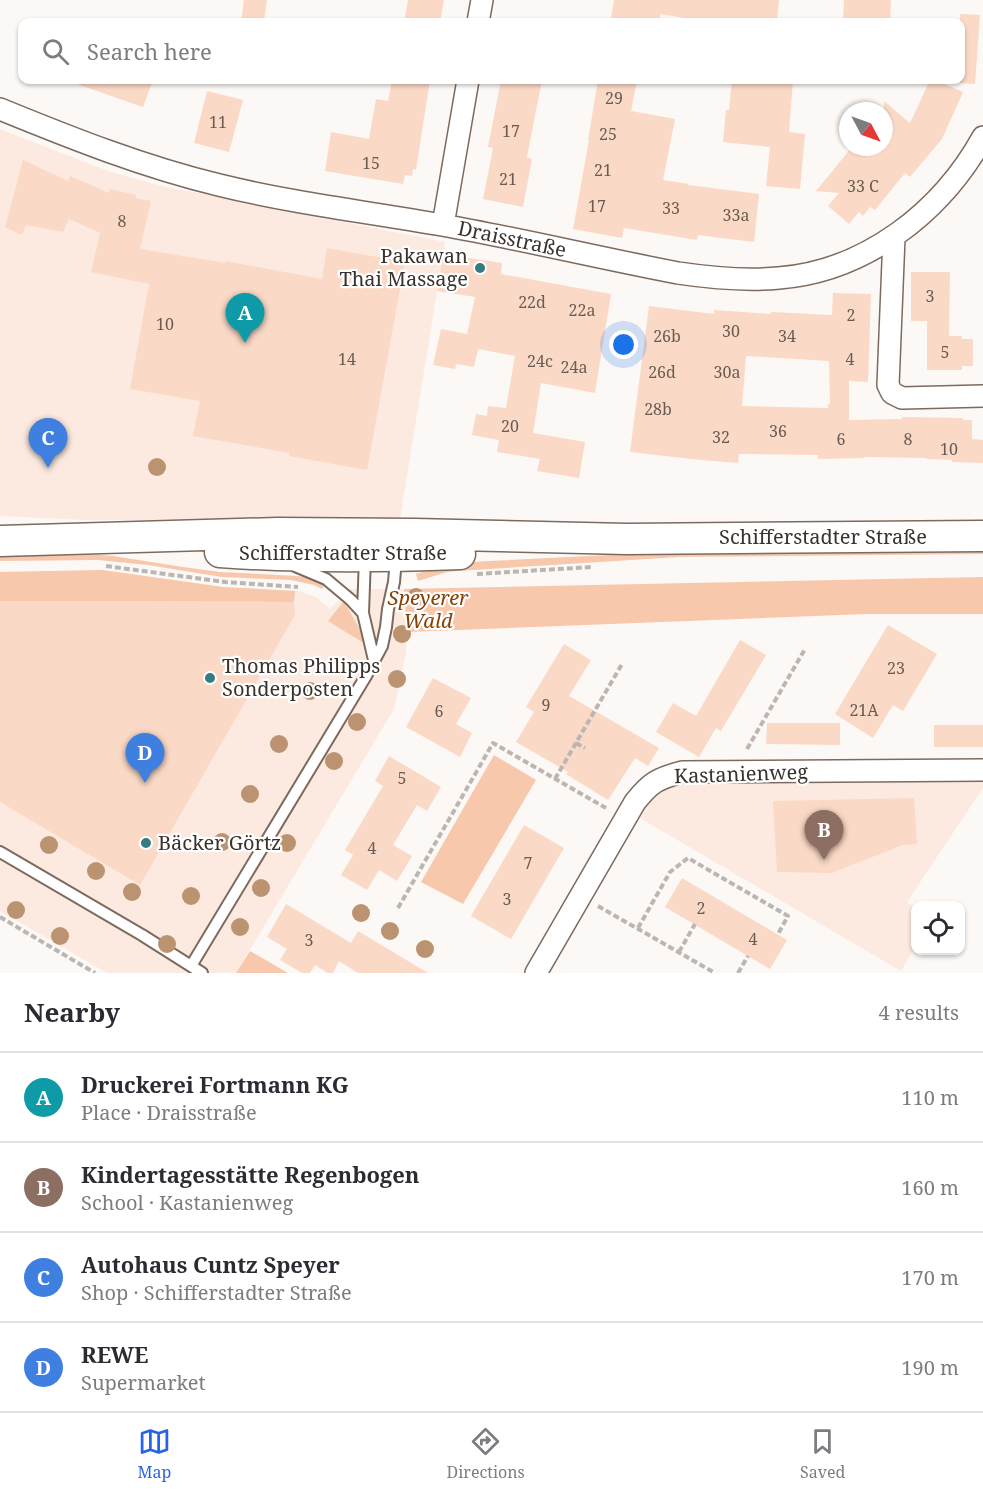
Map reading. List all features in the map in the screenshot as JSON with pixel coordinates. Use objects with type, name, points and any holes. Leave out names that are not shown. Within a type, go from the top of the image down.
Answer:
[{"type":"main road","name":"Schifferstadter Straße","points":[[0,541],[277,533],[365,545]]},
{"type":"main road","name":"Schifferstadter Straße","points":[[58,540],[258,555],[365,545],[627,539],[983,536]]},
{"type":"street","points":[[479,18],[482,0]]},
{"type":"street","points":[[443,225],[467,84]]},
{"type":"street","name":"Draisstraße","points":[[0,109],[68,137],[217,185],[298,202],[443,225],[678,273],[755,279],[782,278],[837,265],[864,254],[894,237],[947,188],[966,165],[983,136]]},
{"type":"street","points":[[894,237],[888,385],[892,393],[902,398],[983,396]]},
{"type":"street","name":"Kastanienweg","points":[[536,973],[635,802],[648,786],[664,777],[682,772],[983,770]]},
{"type":"lane","points":[[365,545],[363,613],[374,660]]},
{"type":"lane","points":[[191,966],[382,646],[394,582],[397,545]]},
{"type":"lane","points":[[258,555],[326,579],[340,589],[363,613]]},
{"type":"lane","points":[[0,852],[202,973]]},
{"type":"path","points":[[98,565],[225,582],[300,587]]},
{"type":"path","points":[[475,574],[593,567]]},
{"type":"path","points":[[734,772],[805,649]]},
{"type":"path","points":[[555,779],[622,664]]},
{"type":"path","points":[[576,742],[585,748]]},
{"type":"path","points":[[398,908],[493,743],[625,819]]},
{"type":"path","points":[[638,928],[670,872],[688,858],[788,916],[778,934]]},
{"type":"path","points":[[581,896],[714,973]]},
{"type":"path","points":[[0,917],[95,973]]},
{"type":"path","points":[[679,952],[695,924]]},
{"type":"path","points":[[738,973],[748,956]]},
{"type":"shaded area","points":[[0,129],[108,171],[157,185],[445,242],[400,519],[86,520],[0,516]]},
{"type":"shaded area","points":[[102,570],[223,587],[299,591],[316,597],[330,609],[350,589],[404,589],[406,652],[394,709],[236,973],[107,973],[0,911],[0,572]]},
{"type":"shaded area","points":[[983,779],[983,788],[907,902],[911,905],[911,954],[901,971],[640,818],[649,803],[663,791],[681,784]]},
{"type":"green space","points":[[983,546],[983,554],[679,557],[457,571],[418,581],[416,574],[449,563],[710,550]]},
{"type":"green space","points":[[0,554],[113,556],[220,572],[298,576],[310,578],[324,586],[322,589],[291,580],[222,577],[148,565],[98,560],[0,561]]},
{"type":"green space","points":[[102,570],[223,587],[295,591],[294,602],[0,601],[0,572]]},
{"type":"green space","name":"Speyerer Wald","points":[[983,577],[983,614],[867,614],[407,632],[404,589]]},
{"type":"green space","points":[[344,601],[366,641],[362,642],[328,621]]},
{"type":"green space","points":[[494,755],[536,780],[463,904],[421,882]]},
{"type":"green space","points":[[250,951],[288,973],[236,973]]},
{"type":"building","points":[[244,0],[267,0],[265,18],[242,18]]},
{"type":"building","points":[[408,0],[444,0],[441,18],[405,18]]},
{"type":"building","points":[[614,0],[779,0],[777,18],[686,18],[660,14],[660,18],[611,18]]},
{"type":"building","points":[[844,0],[891,0],[890,18],[843,18]]},
{"type":"building","points":[[960,14],[980,15],[975,84],[965,83],[965,18],[960,18]]},
{"type":"building","points":[[77,84],[152,84],[143,107]]},
{"type":"building","points":[[391,84],[429,84],[416,170],[413,169],[412,176],[405,175],[403,184],[325,171],[331,132],[369,139],[376,99],[388,101]]},
{"type":"building","points":[[500,84],[541,84],[527,157],[532,159],[523,207],[483,199],[493,148],[488,147]]},
{"type":"building","points":[[597,84],[636,84],[631,111],[675,119],[663,180],[759,194],[754,242],[698,235],[697,240],[624,228],[622,238],[573,229]]},
{"type":"building","points":[[732,84],[793,84],[789,132],[805,134],[800,189],[766,186],[770,147],[723,142],[726,110],[729,110]]},
{"type":"building","points":[[928,84],[944,84],[963,92],[942,139],[910,177],[905,173],[875,210],[870,207],[863,216],[859,212],[849,224],[828,206],[839,193],[816,191],[845,156],[893,156],[893,109],[910,123]]},
{"type":"building","points":[[207,91],[243,100],[229,152],[194,143]]},
{"type":"building","points":[[23,160],[68,181],[70,176],[109,193],[109,189],[151,201],[140,249],[225,263],[226,261],[322,279],[327,248],[405,262],[367,470],[289,456],[290,453],[193,436],[200,401],[130,389],[149,284],[91,272],[100,233],[69,219],[63,232],[26,225],[22,235],[5,227]]},
{"type":"building","points":[[443,254],[502,263],[501,274],[611,294],[595,393],[541,383],[533,433],[585,442],[579,478],[537,471],[540,459],[497,452],[499,440],[472,435],[476,414],[487,416],[488,406],[506,408],[515,356],[478,349],[474,367],[456,364],[455,369],[433,365],[441,329],[467,334],[475,297],[437,291]]},
{"type":"building","points":[[911,272],[950,272],[949,336],[973,339],[973,366],[962,366],[962,370],[927,370],[927,321],[911,321]]},
{"type":"building","points":[[833,293],[871,294],[868,382],[849,381],[849,420],[902,419],[902,417],[972,420],[972,439],[983,440],[983,463],[927,458],[818,459],[818,455],[739,454],[738,463],[630,452],[649,306],[714,314],[714,310],[832,315]],"holes":[[[746,356],[829,361],[830,404],[828,408],[742,406]]]},
{"type":"building","points":[[0,601],[294,602],[295,615],[140,885],[0,802]]},
{"type":"building","points":[[888,625],[937,654],[903,711],[893,705],[873,738],[835,714]]},
{"type":"building","points":[[740,640],[766,655],[721,731],[716,728],[699,757],[656,732],[673,703],[696,716]]},
{"type":"building","points":[[564,644],[591,660],[569,696],[659,748],[648,766],[635,758],[608,800],[566,774],[568,772],[516,742],[534,712],[526,707]]},
{"type":"building","points":[[433,678],[471,698],[456,724],[472,733],[460,757],[406,727]]},
{"type":"building","points":[[767,723],[840,723],[840,745],[766,744]]},
{"type":"building","points":[[934,725],[983,725],[983,747],[934,747]]},
{"type":"building","points":[[389,756],[441,787],[427,811],[417,805],[393,845],[412,856],[397,881],[379,870],[367,890],[341,875],[353,855],[345,850],[383,786],[375,781]]},
{"type":"building","points":[[914,798],[917,844],[903,845],[831,873],[777,872],[773,801]]},
{"type":"building","points":[[524,825],[564,848],[511,939],[471,916]]},
{"type":"building","points":[[682,878],[787,940],[770,969],[665,907]]},
{"type":"building","points":[[286,904],[351,943],[358,931],[428,973],[358,973],[339,961],[333,973],[328,973],[315,965],[310,973],[302,973],[280,960],[287,949],[267,937]]},
{"type":"place","name":"Pakawan Thai Massage","points":[[480,268]]},
{"type":"place","name":"Druckerei Fortmann KG","points":[[245,343]]},
{"type":"place","name":"Autohaus Cuntz Speyer","points":[[48,468]]},
{"type":"place","name":"Thomas Philipps Sonderposten","points":[[210,678]]},
{"type":"place","name":"REWE","points":[[145,783]]},
{"type":"place","name":"Bäcker Görtz","points":[[146,843]]},
{"type":"place","name":"Kindertagesstätte Regenbogen","points":[[824,860]]}]
